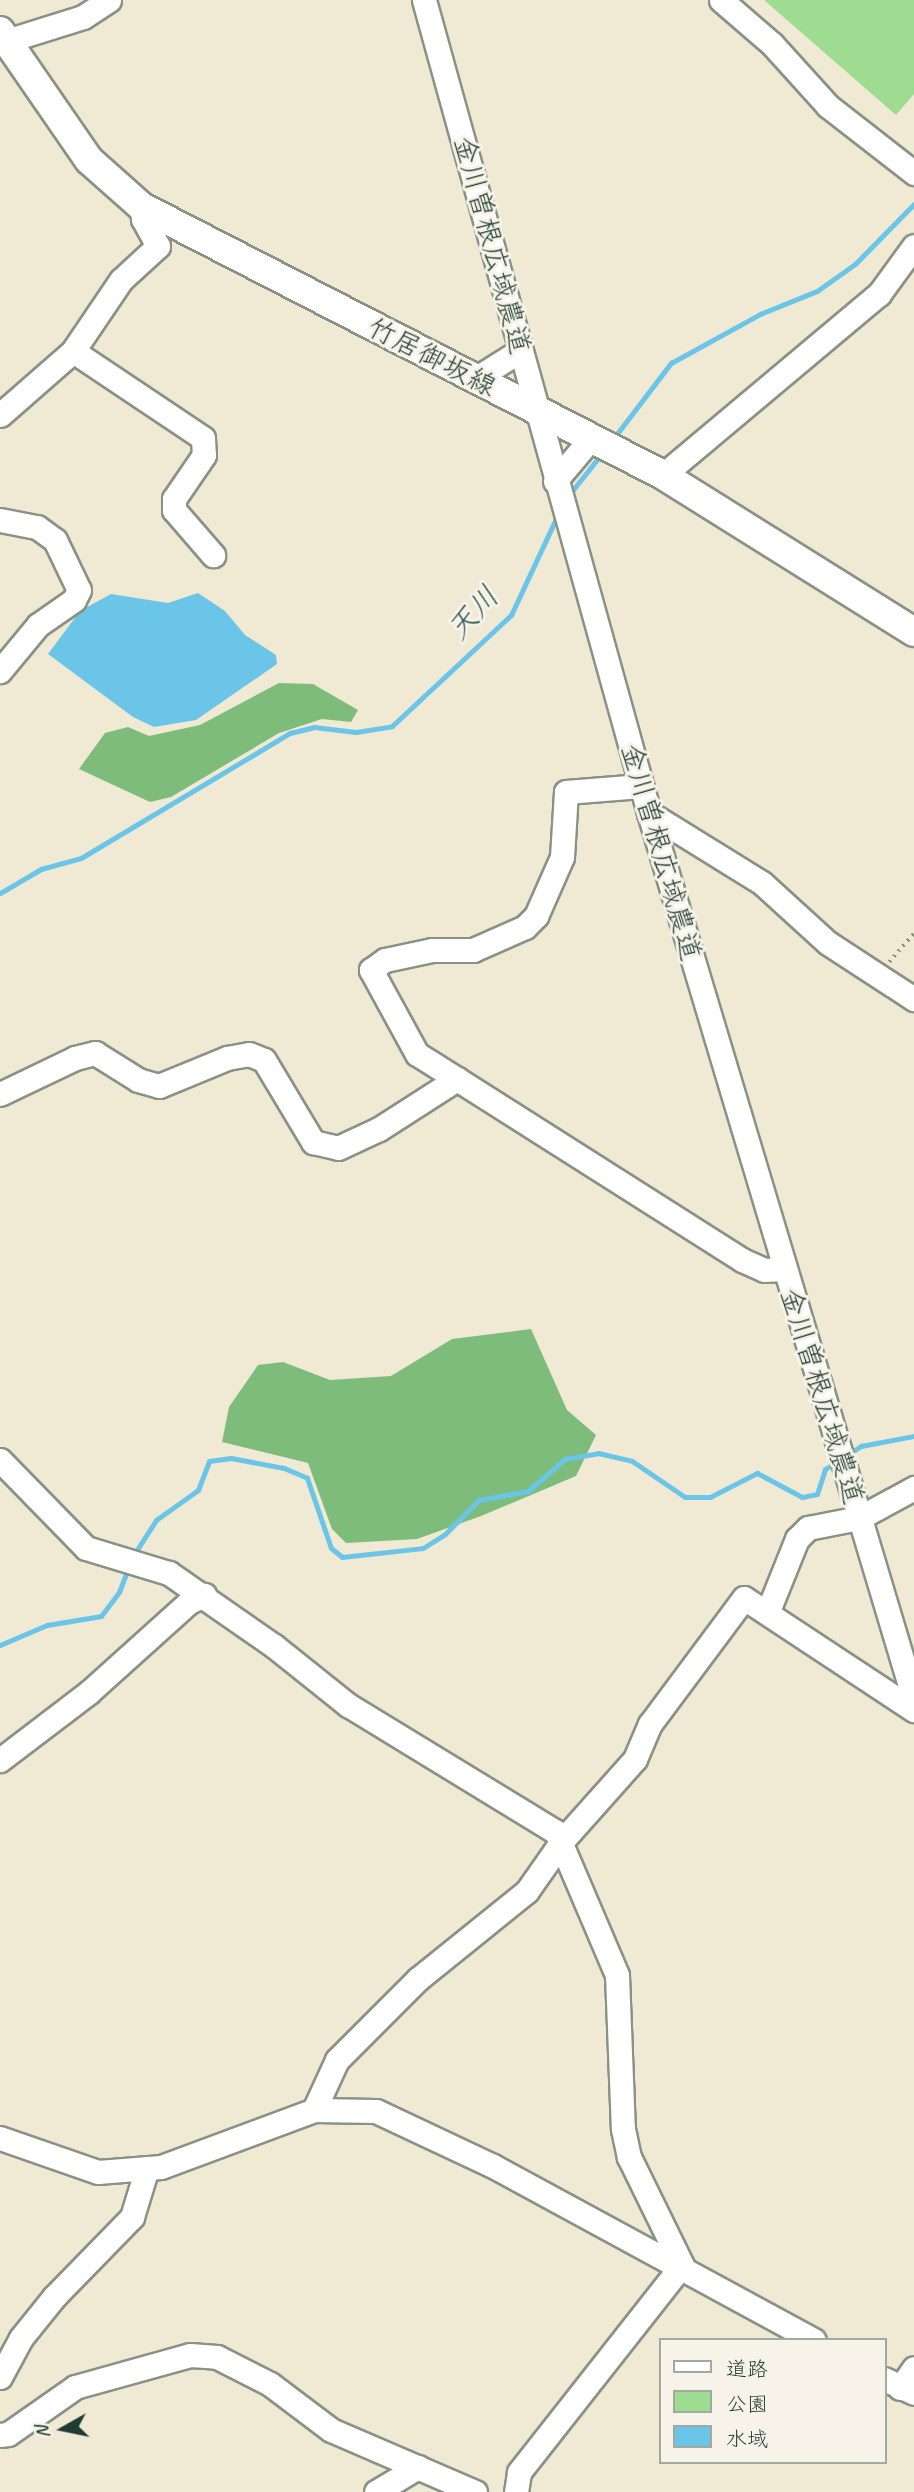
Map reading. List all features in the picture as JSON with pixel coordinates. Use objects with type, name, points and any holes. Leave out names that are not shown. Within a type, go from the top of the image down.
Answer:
[{"type":"main road","name":"竹居御坂線","points":[[3,39],[89,160],[142,207],[663,475],[914,632]]},
{"type":"street","points":[[3,39],[83,17],[109,0]]},
{"type":"street","name":"金川曽根広域農道","points":[[424,0],[641,786],[844,1474],[914,1699]]},
{"type":"street","points":[[721,0],[772,44],[828,106],[912,172]]},
{"type":"street","points":[[0,415],[73,351],[121,280],[158,246],[142,207]]},
{"type":"street","points":[[663,475],[879,295],[914,246]]},
{"type":"street","points":[[475,379],[521,350]]},
{"type":"street","points":[[73,351],[203,438],[204,455],[174,499],[174,510],[214,555]]},
{"type":"street","points":[[557,488],[605,444]]},
{"type":"street","points":[[0,520],[37,527],[55,540],[79,590],[74,600],[38,625],[0,671]]},
{"type":"street","points":[[641,786],[566,792],[562,857],[536,916],[525,928],[472,950],[432,950],[385,960],[371,970],[417,1054],[741,1260],[764,1270],[783,1269]]},
{"type":"street","points":[[649,813],[762,883],[828,943],[914,999]]},
{"type":"street","points":[[0,1094],[75,1058],[95,1054],[138,1080],[159,1086],[227,1058],[249,1054],[264,1060],[313,1142],[338,1148],[379,1129],[457,1079]]},
{"type":"street","points":[[0,1460],[86,1548],[169,1573],[204,1595],[348,1705],[556,1832],[617,1975],[623,2129],[629,2157],[682,2265]]},
{"type":"street","points":[[768,1611],[797,1539],[808,1528],[859,1518],[914,1488]]},
{"type":"street","points":[[0,1760],[88,1693],[190,1602],[204,1595]]},
{"type":"street","points":[[314,2110],[337,2060],[418,1979],[527,1891],[562,1841],[635,1759],[650,1724],[744,1598],[768,1611],[914,1710]]},
{"type":"street","points":[[0,2138],[98,2172],[147,2168],[314,2110],[376,2111],[494,2166],[682,2265],[810,2338]]},
{"type":"street","points":[[0,2377],[21,2339],[54,2297],[132,2217],[147,2168]]},
{"type":"street","points":[[516,2492],[519,2472],[682,2265]]},
{"type":"street","points":[[3,2440],[75,2387],[190,2355],[217,2357],[270,2384],[331,2430],[475,2492]]},
{"type":"street","points":[[899,2387],[914,2368]]},
{"type":"street","points":[[376,2492],[418,2467]]},
{"type":"path","points":[[879,974],[914,933]]},
{"type":"green space","points":[[764,0],[914,0],[914,94],[896,115]]},
{"type":"green space","points":[[279,683],[313,684],[358,710],[351,722],[322,719],[279,733],[171,797],[150,802],[79,769],[105,733],[128,727],[149,736],[200,725]]},
{"type":"green space","points":[[531,1329],[567,1410],[596,1435],[576,1476],[481,1516],[417,1539],[346,1543],[332,1529],[308,1463],[222,1442],[229,1407],[258,1365],[283,1362],[330,1380],[391,1376],[452,1339]]},
{"type":"water","points":[[198,593],[225,611],[245,635],[276,655],[277,664],[196,720],[154,727],[133,717],[48,654],[80,611],[111,594],[168,603]]},
{"type":"waterway","name":"天川","points":[[613,439],[671,363],[760,314],[817,291],[855,264],[914,204]]},
{"type":"waterway","name":"天川","points":[[568,496],[603,452]]},
{"type":"waterway","name":"天川","points":[[0,893],[41,869],[81,858],[290,733],[314,727],[356,732],[392,726],[511,615],[558,514]]},
{"type":"waterway","points":[[847,1455],[861,1446],[914,1436]]},
{"type":"waterway","points":[[133,1556],[156,1520],[198,1490],[209,1461],[231,1458],[284,1468],[307,1478],[331,1548],[342,1557],[423,1548],[445,1534],[479,1500],[528,1491],[565,1459],[598,1453],[632,1461],[685,1497],[710,1497],[757,1473],[802,1497],[817,1494],[825,1469],[836,1462]]},
{"type":"waterway","points":[[0,1645],[47,1625],[101,1616],[119,1592],[128,1568]]}]
